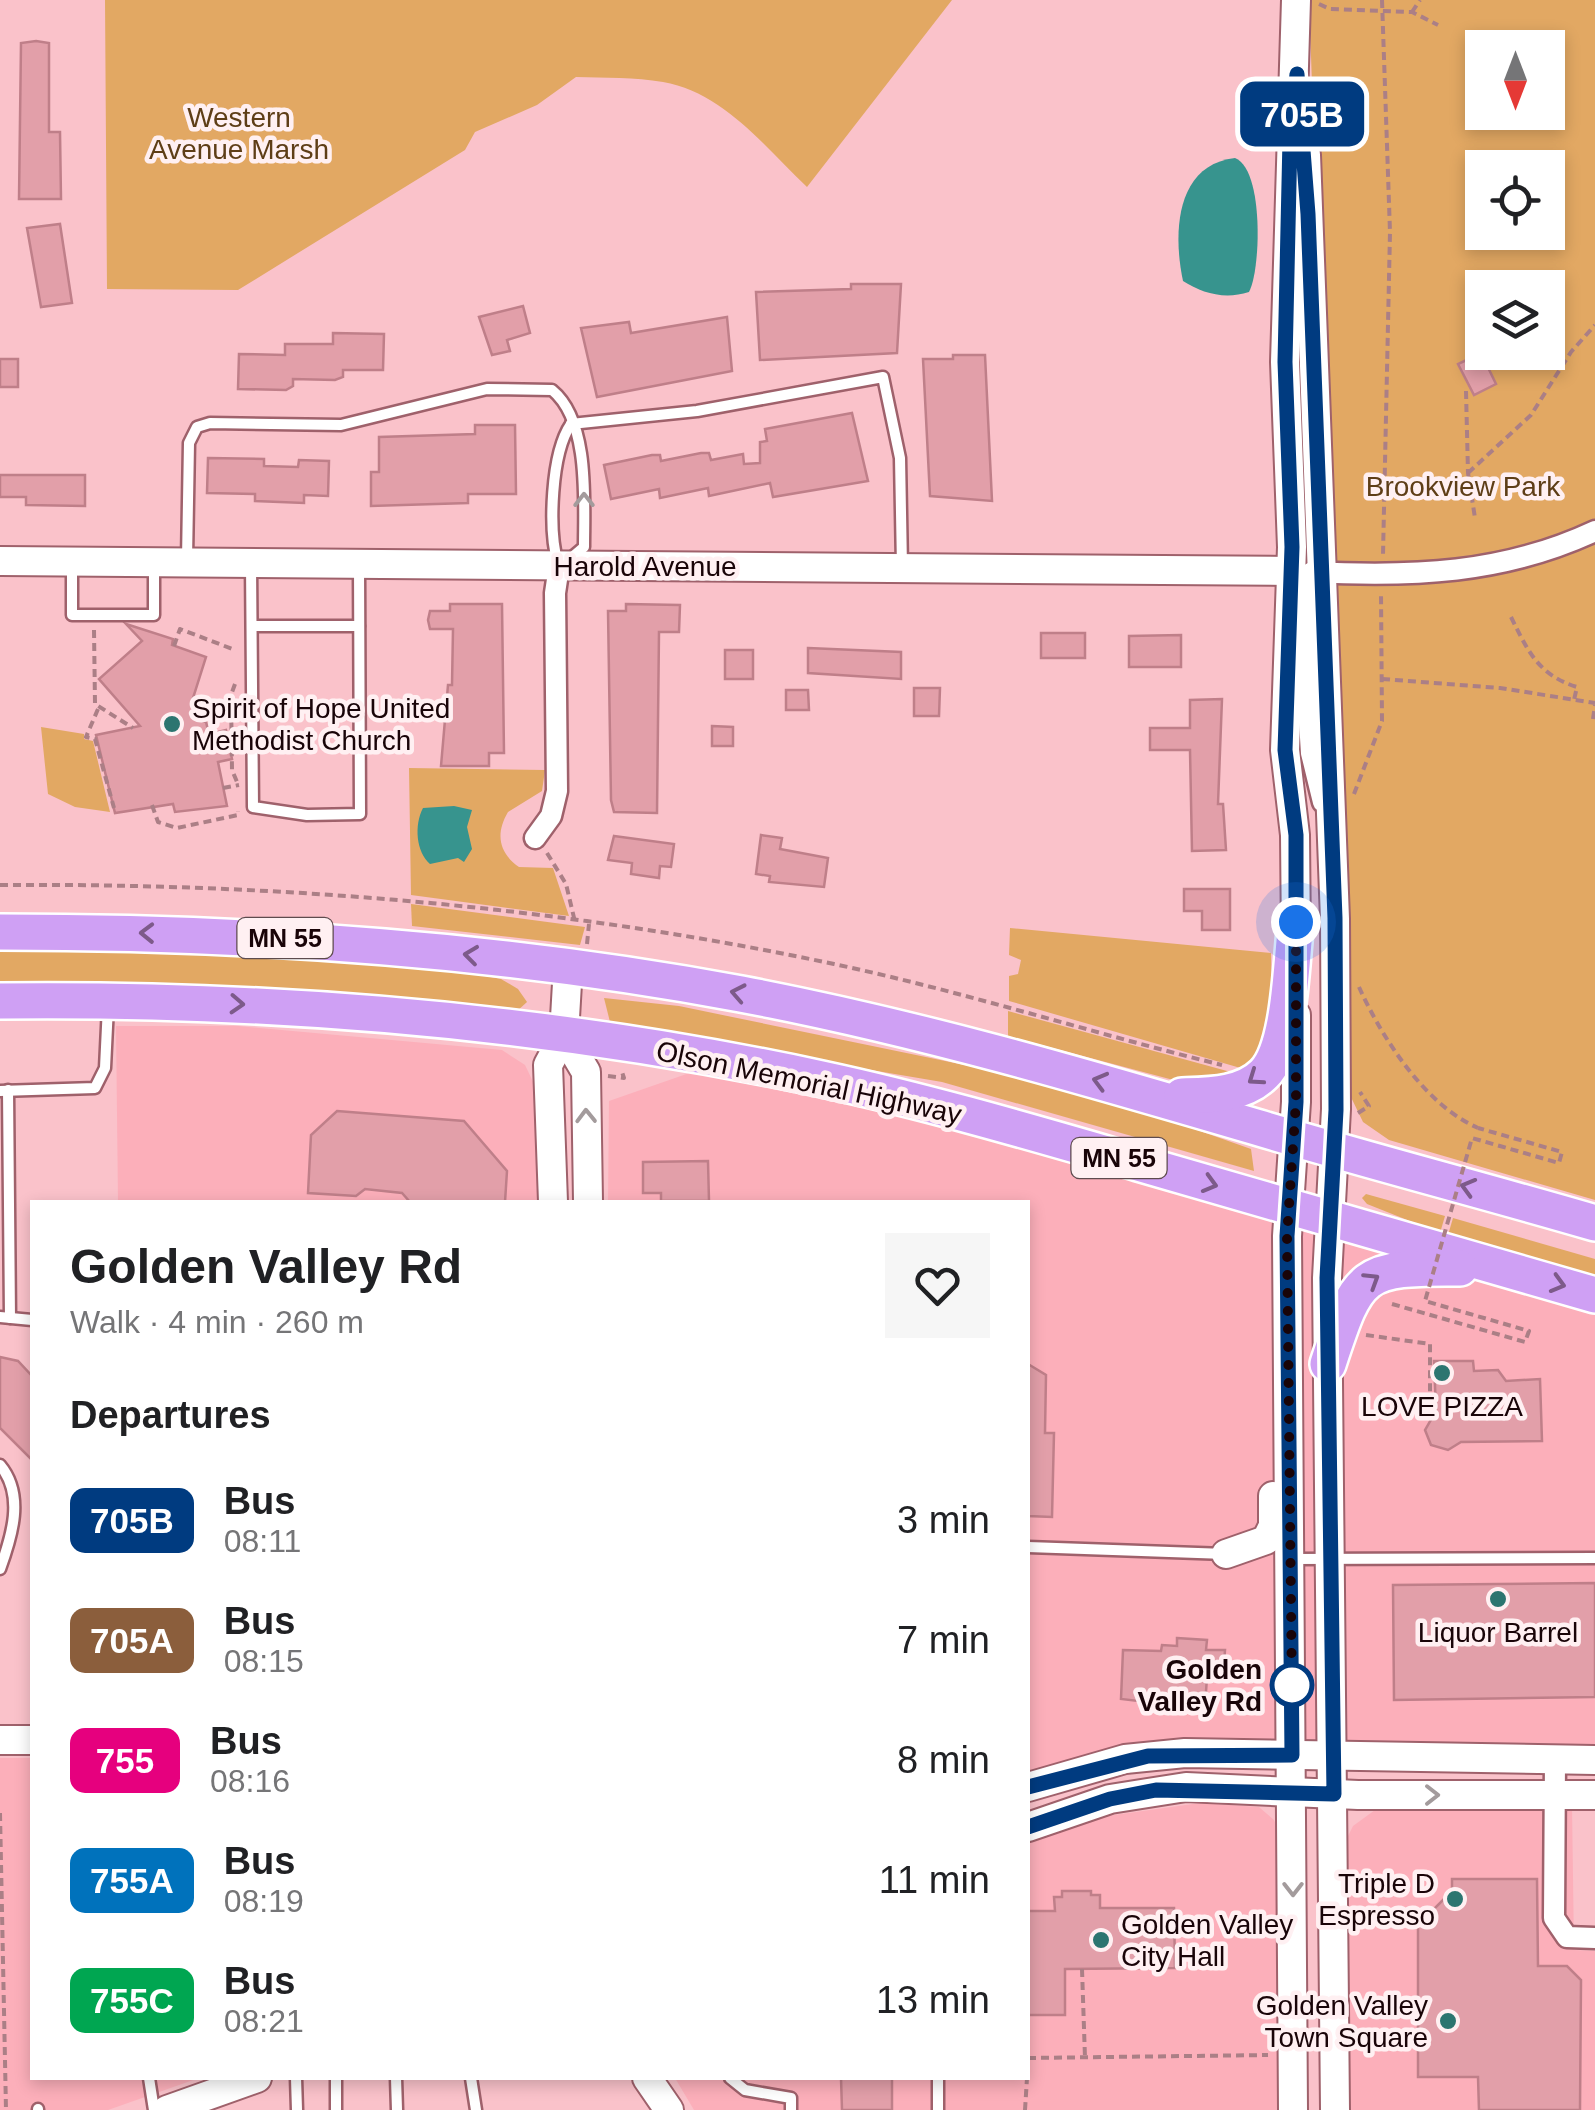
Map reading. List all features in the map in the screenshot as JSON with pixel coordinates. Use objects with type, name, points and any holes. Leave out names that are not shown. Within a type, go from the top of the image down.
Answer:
[{"type":"highway","points":[[1157,1096],[1226,1093],[1251,1084],[1270,1067],[1284,1020],[1296,922]]},
{"type":"highway","name":"MN 55","points":[[0,932],[298,939],[568,966],[833,1012],[1157,1096],[1595,1223]]},
{"type":"highway","name":"Olson Memorial Highway","points":[[0,1001],[108,1000],[354,1011],[564,1034],[821,1079],[930,1104],[1595,1295]]},
{"type":"highway","points":[[1328,1364],[1346,1309],[1372,1276],[1403,1268],[1504,1269]]},
{"type":"street","points":[[1296,0],[1297,74],[1306,157],[1331,829],[1334,1148],[1328,1364],[1335,2110]]},
{"type":"street","points":[[1293,2110],[1288,1370],[1289,1206],[1295,1138],[1296,835],[1285,750],[1290,415],[1285,344],[1290,139],[1297,74]]},
{"type":"street","points":[[1290,572],[1464,571],[1522,560],[1595,530]]},
{"type":"street","name":"Harold Avenue","points":[[0,561],[1290,572]]},
{"type":"street","points":[[535,838],[551,816],[557,791],[555,593],[559,566]]},
{"type":"street","points":[[1290,572],[1300,578],[1302,589],[1312,754],[1331,829]]},
{"type":"street","points":[[553,1200],[548,1066],[564,1034],[568,966]]},
{"type":"street","points":[[564,1034],[586,1072],[588,1200]]},
{"type":"street","points":[[1226,1554],[1266,1540],[1273,1526],[1272,1410],[1288,1370]]},
{"type":"street","points":[[1226,1554],[1290,1573]]},
{"type":"street","points":[[0,1727],[0,1740],[30,1740]]},
{"type":"street","points":[[1030,1786],[1091,1767],[1148,1756],[1595,1760]]},
{"type":"street","points":[[1555,1760],[1554,1918],[1567,1937],[1595,1938]]},
{"type":"street","points":[[1030,1826],[1110,1799],[1156,1790],[1595,1794]]},
{"type":"street","points":[[168,2110],[251,2080]]},
{"type":"street","points":[[648,2080],[669,2110]]},
{"type":"lane","points":[[570,424],[698,411],[884,377],[900,458],[902,567]]},
{"type":"lane","points":[[187,563],[188,442],[202,425],[351,424],[500,388],[552,390],[561,398],[583,456],[584,546],[559,566],[554,539],[556,454],[570,424]]},
{"type":"lane","points":[[72,562],[72,615],[154,615],[154,562]]},
{"type":"lane","points":[[251,564],[254,806],[306,815],[360,814],[359,564]]},
{"type":"lane","points":[[252,626],[359,626]]},
{"type":"lane","points":[[30,1320],[5,1318],[4,1090],[95,1088],[105,1068],[108,1000]]},
{"type":"lane","points":[[0,1465],[9,1476],[15,1509],[0,1569]]},
{"type":"lane","points":[[1030,1548],[1226,1554]]},
{"type":"lane","points":[[1290,1573],[1331,1559],[1595,1558]]},
{"type":"lane","points":[[149,2080],[154,2110]]},
{"type":"lane","points":[[296,2080],[297,2110]]},
{"type":"lane","points":[[336,2080],[336,2110]]},
{"type":"lane","points":[[396,2080],[397,2110]]},
{"type":"lane","points":[[471,2080],[476,2110]]},
{"type":"lane","points":[[732,2080],[745,2090],[791,2098],[792,2110]]},
{"type":"lane","points":[[938,2080],[938,2110]]},
{"type":"path","points":[[1317,0],[1330,9],[1412,12],[1438,24]]},
{"type":"path","points":[[1412,12],[1420,0]]},
{"type":"path","points":[[1468,473],[1531,415],[1571,352],[1595,325]]},
{"type":"path","points":[[1466,392],[1468,473],[1475,518]]},
{"type":"path","points":[[94,615],[98,709],[86,737],[95,739],[114,808]]},
{"type":"path","points":[[1511,617],[1534,662],[1560,682],[1576,686],[1574,700]]},
{"type":"path","points":[[174,646],[180,630],[233,648],[236,665]]},
{"type":"path","points":[[1382,678],[1500,688],[1595,704],[1593,719]]},
{"type":"path","points":[[152,805],[158,822],[170,828],[238,816],[231,695],[236,679]]},
{"type":"path","points":[[98,709],[132,728]]},
{"type":"path","points":[[535,838],[566,884],[575,922]]},
{"type":"path","points":[[1392,1304],[1526,1342],[1528,1331],[1425,1302],[1472,1138],[1559,1163],[1562,1152],[1464,1122]]},
{"type":"path","points":[[1358,1333],[1430,1344],[1430,1404],[1400,1404]]},
{"type":"path","points":[[0,1813],[6,2110]]},
{"type":"path","points":[[1082,1970],[1085,2058]]},
{"type":"path","points":[[1030,2058],[1292,2055]]},
{"type":"path","points":[[1025,2110],[1027,2080]]},
{"type":"shaded area","points":[[116,1026],[238,1026],[502,1050],[525,1065],[537,1090],[545,1200],[118,1200]]},
{"type":"shaded area","points":[[698,1070],[879,1106],[1595,1310],[1595,1747],[1506,1743],[1128,1750],[1030,1783],[1030,1200],[608,1200],[609,1101]]},
{"type":"shaded area","points":[[0,1758],[30,1758],[30,2080],[193,2080],[108,2110],[0,2110]]},
{"type":"shaded area","points":[[1200,1803],[1259,1807],[1274,1820],[1281,1837],[1279,2110],[694,2110],[676,2080],[1030,2080],[1030,1840],[1107,1816]]},
{"type":"shaded area","points":[[1572,1804],[1574,1950],[1595,1951],[1595,2110],[1350,2110],[1348,1836],[1353,1826],[1375,1810]]},
{"type":"green space","name":"Western Avenue Marsh","points":[[105,0],[952,0],[807,187],[742,123],[705,97],[663,82],[576,77],[537,105],[475,132],[465,150],[238,290],[107,289]]},
{"type":"green space","name":"Brookview Park","points":[[1309,0],[1595,0],[1595,1200],[1389,1140],[1363,1122],[1348,1091]]},
{"type":"green space","points":[[41,727],[84,734],[84,739],[93,741],[110,812],[75,807],[48,794]]},
{"type":"green space","points":[[409,768],[545,770],[542,791],[508,812],[501,828],[501,842],[507,856],[519,867],[553,868],[569,916],[411,895]]},
{"type":"green space","points":[[411,904],[585,927],[580,945],[412,926]]},
{"type":"green space","points":[[1010,928],[1271,953],[1272,1008],[1266,1051],[1244,1069],[1009,1001],[1009,976],[1018,974],[1021,960],[1009,955]]},
{"type":"green space","points":[[0,947],[130,947],[423,964],[501,979],[518,989],[527,1002],[516,1012],[0,988]]},
{"type":"green space","points":[[604,998],[679,1006],[984,1069],[1166,1119],[1251,1149],[1254,1171],[942,1082],[611,1026]]},
{"type":"green space","points":[[1008,1011],[1238,1074],[1196,1086],[1008,1036]]},
{"type":"green space","points":[[1366,1194],[1445,1216],[1440,1233],[1367,1204],[1362,1198]]},
{"type":"green space","points":[[1453,1218],[1595,1259],[1595,1278],[1448,1235]]},
{"type":"water","points":[[1235,158],[1251,180],[1255,199],[1256,263],[1249,292],[1222,295],[1183,281],[1179,223],[1183,204],[1200,174],[1215,163]]},
{"type":"water","points":[[454,806],[472,810],[467,827],[472,849],[464,862],[458,858],[430,864],[419,845],[420,815],[423,808]]},
{"type":"building","points":[[21,43],[49,43],[49,132],[60,132],[61,199],[19,199]]},
{"type":"building","points":[[60,224],[72,303],[41,307],[27,228]]},
{"type":"building","points":[[851,284],[901,284],[897,353],[760,360],[756,292],[851,289]]},
{"type":"building","points":[[523,306],[530,333],[507,340],[510,351],[492,355],[479,317]]},
{"type":"building","points":[[727,317],[732,371],[597,397],[581,328],[629,322],[631,333]]},
{"type":"building","points":[[333,333],[384,334],[383,370],[343,370],[343,377],[335,380],[293,379],[293,386],[286,390],[238,389],[239,354],[285,355],[285,344],[333,344]]},
{"type":"building","points":[[953,355],[985,355],[992,501],[930,496],[923,359],[953,359]]},
{"type":"building","points":[[0,359],[18,359],[18,387],[0,387]]},
{"type":"building","points":[[1465,361],[1465,370],[1489,370],[1496,384],[1474,395],[1458,364]]},
{"type":"building","points":[[852,413],[868,481],[773,497],[770,483],[709,496],[708,488],[660,498],[659,489],[611,499],[604,465],[652,455],[660,455],[661,461],[701,453],[709,453],[711,460],[743,454],[744,464],[760,463],[760,442],[767,441],[765,429]]},
{"type":"building","points":[[475,425],[515,425],[516,494],[468,494],[468,503],[371,506],[371,472],[379,472],[379,437],[475,434]]},
{"type":"building","points":[[208,458],[264,459],[264,466],[298,467],[299,460],[329,461],[328,496],[304,495],[304,503],[255,501],[255,494],[207,493]]},
{"type":"building","points":[[0,475],[85,475],[85,506],[26,505],[26,497],[0,497]]},
{"type":"building","points":[[450,604],[502,604],[504,753],[489,753],[489,766],[441,766],[448,685],[452,685],[453,629],[430,629],[428,620],[430,611],[450,611]]},
{"type":"building","points":[[626,604],[680,605],[679,632],[659,632],[657,813],[614,812],[611,800],[608,611],[626,611]]},
{"type":"building","name":"Spirit of Hope United Methodist Church","points":[[126,624],[173,639],[172,645],[206,657],[193,698],[197,719],[206,722],[209,734],[226,730],[232,759],[218,762],[227,806],[175,812],[173,804],[115,813],[96,735],[140,726],[99,679],[142,641]]},
{"type":"building","points":[[1041,633],[1085,633],[1085,658],[1041,658]]},
{"type":"building","points":[[1181,635],[1181,667],[1129,667],[1129,636]]},
{"type":"building","points":[[808,648],[901,652],[901,679],[808,673]]},
{"type":"building","points":[[725,650],[753,650],[753,679],[725,679]]},
{"type":"building","points":[[914,688],[940,688],[939,716],[914,716]]},
{"type":"building","points":[[786,690],[808,690],[809,710],[786,710]]},
{"type":"building","points":[[1222,699],[1218,804],[1223,804],[1226,850],[1192,851],[1190,750],[1150,750],[1150,728],[1190,728],[1190,700]]},
{"type":"building","points":[[712,726],[733,727],[733,746],[712,746]]},
{"type":"building","points":[[761,835],[782,838],[780,849],[828,858],[824,887],[769,882],[770,876],[756,874]]},
{"type":"building","points":[[614,836],[674,844],[671,867],[660,866],[659,878],[631,874],[632,863],[608,860]]},
{"type":"building","points":[[1184,889],[1230,889],[1230,930],[1202,930],[1202,911],[1184,911]]},
{"type":"building","points":[[337,1111],[464,1121],[507,1171],[505,1200],[408,1200],[402,1193],[365,1189],[356,1196],[308,1193],[311,1135]]},
{"type":"building","points":[[708,1161],[709,1200],[661,1200],[661,1193],[643,1193],[643,1162]]},
{"type":"building","points":[[0,1357],[18,1361],[30,1374],[30,1458],[0,1428]]},
{"type":"building","points":[[1434,1361],[1473,1361],[1474,1371],[1498,1370],[1506,1381],[1540,1379],[1542,1441],[1461,1442],[1448,1450],[1431,1445],[1425,1430],[1436,1411]]},
{"type":"building","points":[[1030,1365],[1046,1375],[1045,1433],[1054,1433],[1052,1517],[1030,1516]]},
{"type":"building","points":[[1595,1583],[1595,1697],[1394,1700],[1393,1585]]},
{"type":"building","points":[[1177,1638],[1207,1640],[1206,1650],[1225,1650],[1223,1678],[1207,1677],[1206,1692],[1189,1707],[1121,1699],[1123,1650],[1161,1651],[1162,1645],[1177,1646]]},
{"type":"building","points":[[1452,1879],[1537,1879],[1538,1966],[1567,1966],[1581,1980],[1580,2110],[1479,2110],[1478,2077],[1418,2077],[1418,1925],[1452,1891]]},
{"type":"building","name":"Golden Valley City Hall","points":[[1062,1891],[1091,1891],[1091,1895],[1100,1895],[1100,1908],[1174,1908],[1175,1968],[1065,1969],[1065,2015],[1030,2015],[1030,1911],[1055,1911],[1054,1897],[1062,1897]]},
{"type":"building","points":[[841,2080],[892,2080],[892,2110],[842,2110]]},
{"type":"bus line","name":"705B","points":[[1030,1786],[1102,1764],[1148,1756],[1292,1755],[1287,1236],[1296,1102],[1296,835],[1285,750],[1292,547],[1285,362],[1290,139],[1297,74],[1305,138],[1320,471],[1335,918],[1336,1110],[1327,1278],[1334,1794],[1156,1790],[1110,1799],[1030,1826]]},
{"type":"place","name":"Spirit of Hope United Methodist Church","points":[[172,724]]},
{"type":"place","name":"LOVE PIZZA","points":[[1442,1373]]},
{"type":"place","name":"Liquor Barrel","points":[[1498,1599]]},
{"type":"place","name":"Golden Valley Rd","points":[[1292,1685]]},
{"type":"place","name":"Triple D Espresso","points":[[1455,1899]]},
{"type":"place","name":"Golden Valley City Hall","points":[[1101,1940]]},
{"type":"place","name":"Golden Valley Town Square","points":[[1448,2021]]},
{"type":"route","points":[[1292,1685],[1292,1696],[1287,1236],[1295,1138],[1296,922]]}]
